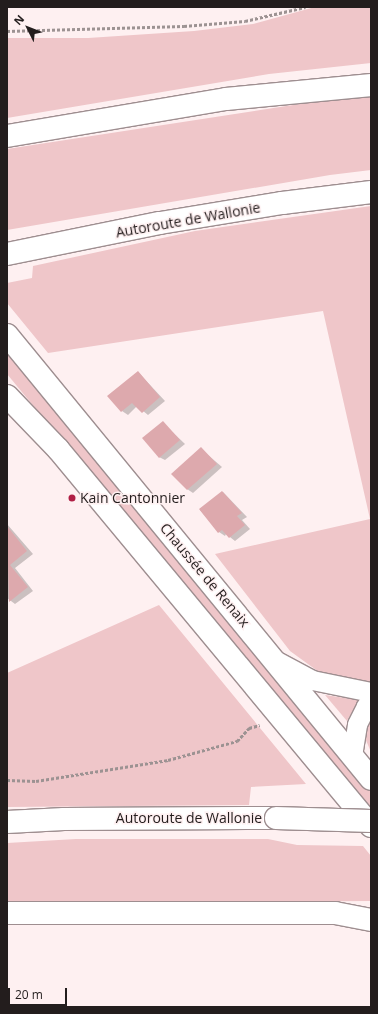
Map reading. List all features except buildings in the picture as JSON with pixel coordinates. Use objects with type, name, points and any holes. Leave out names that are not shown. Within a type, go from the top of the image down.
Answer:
[{"type":"main road","points":[[7,136],[226,99],[371,85]]},
{"type":"main road","name":"Autoroute de Wallonie","points":[[11,254],[168,222],[282,203],[371,192]]},
{"type":"main road","name":"Chaussée de Renaix","points":[[7,335],[371,779]]},
{"type":"main road","points":[[7,396],[58,449],[371,826]]},
{"type":"main road","name":"Autoroute de Wallonie","points":[[7,822],[64,819],[276,818],[371,822]]},
{"type":"main road","points":[[7,913],[320,912],[371,920]]},
{"type":"street","points":[[274,659],[312,680],[371,692]]},
{"type":"street","points":[[352,756],[357,724],[366,706],[371,701]]},
{"type":"path","points":[[7,31],[191,25],[245,21],[305,7]]},
{"type":"path","points":[[7,780],[36,781],[168,760],[237,741],[249,728],[282,719]]},
{"type":"shaded area","points":[[315,7],[371,7],[371,63],[269,74],[7,118],[7,38],[88,38],[194,31],[253,24]]},
{"type":"shaded area","points":[[371,95],[371,170],[330,175],[7,230],[7,149],[332,99]]},
{"type":"shaded area","points":[[371,206],[371,683],[319,672],[290,651],[215,554],[370,519],[323,311],[48,353],[7,303],[7,283],[32,278],[33,266],[195,231]]},
{"type":"shaded area","points":[[7,345],[371,788],[371,814],[7,374]]},
{"type":"shaded area","points":[[159,605],[306,784],[251,787],[249,805],[7,807],[7,673]]},
{"type":"shaded area","points":[[325,695],[359,700],[347,721]]},
{"type":"shaded area","points":[[371,718],[371,752],[365,738],[367,722]]},
{"type":"shaded area","points":[[76,839],[268,839],[297,845],[363,846],[371,856],[371,901],[7,903],[7,843]]},
{"type":"place","name":"Kain Cantonnier","points":[[72,498]]}]
